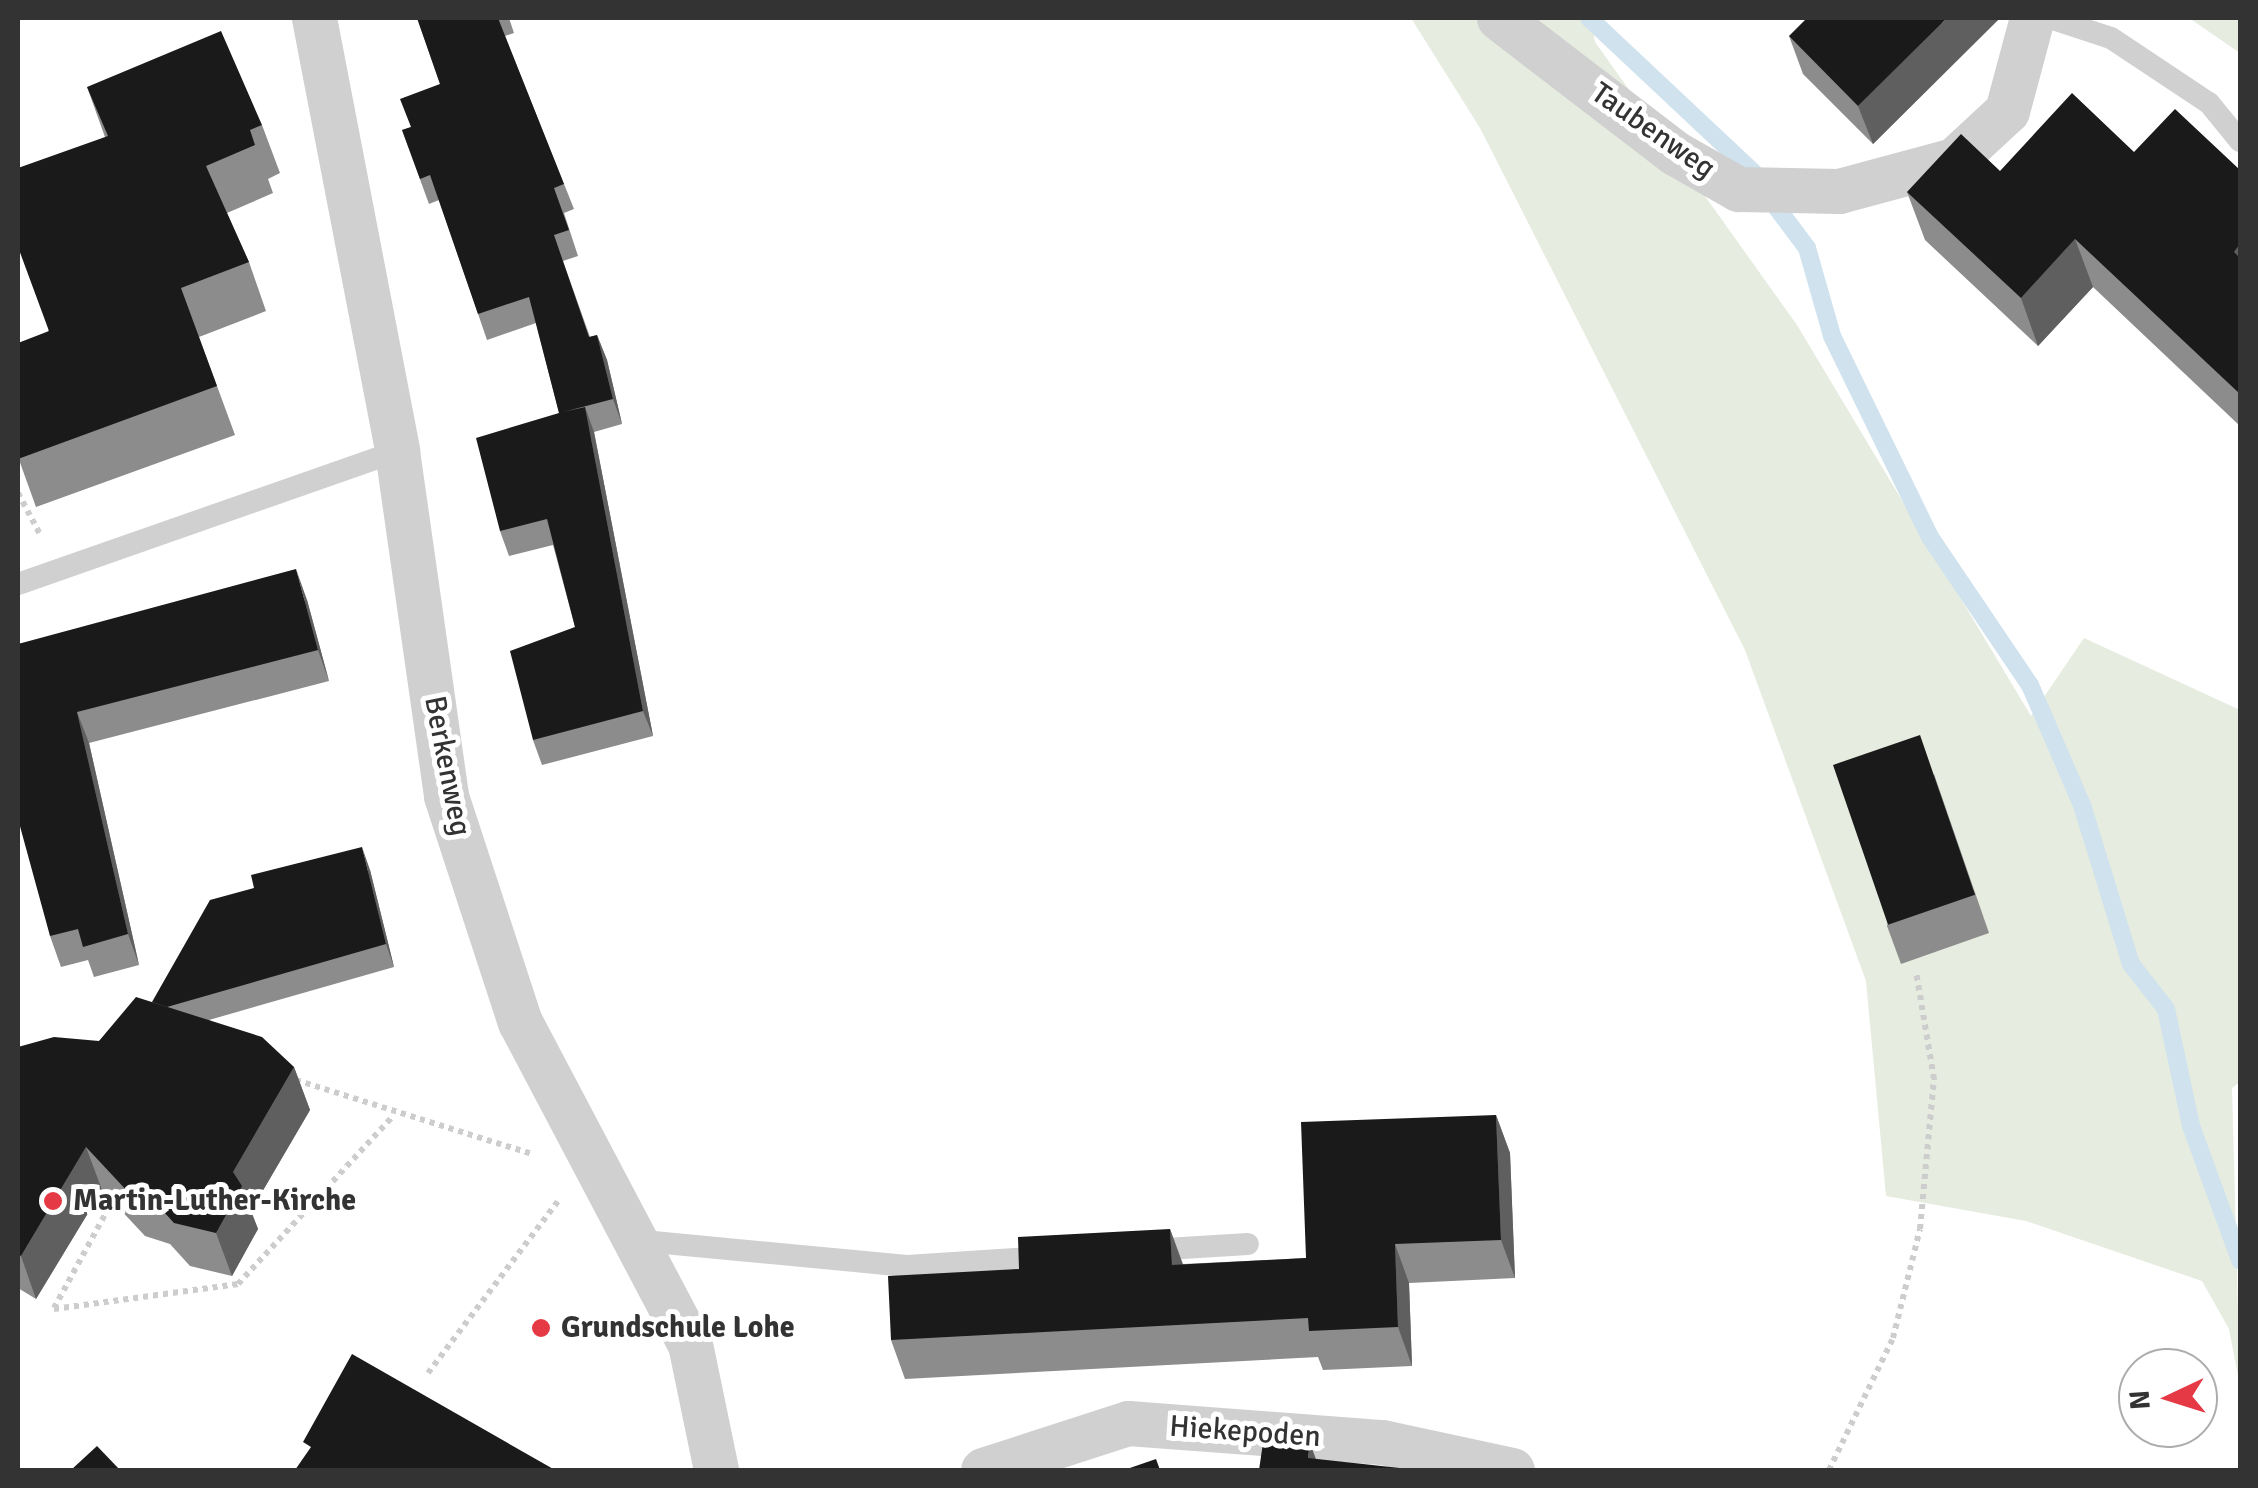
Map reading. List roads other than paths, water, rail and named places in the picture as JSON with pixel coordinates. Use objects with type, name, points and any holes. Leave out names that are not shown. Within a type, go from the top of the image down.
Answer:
[{"type":"street","name":"Berkenweg","points":[[314,18],[397,450],[446,796],[520,1022],[594,1164],[643,1241],[690,1344],[716,1470]]},
{"type":"street","name":"Taubenweg","points":[[1499,18],[1675,153],[1738,189],[1839,191],[1954,160],[2007,111],[2032,18]]},
{"type":"street","name":"Hiekepoden","points":[[983,1470],[1128,1423],[1382,1442],[1512,1470]]},
{"type":"lane","points":[[2050,18],[2111,38],[2209,103],[2240,140]]},
{"type":"lane","points":[[18,584],[397,450]]},
{"type":"lane","points":[[643,1241],[907,1266],[1077,1255]]},
{"type":"lane","points":[[1115,1252],[1248,1244]]},
{"type":"waterway","points":[[1589,18],[1754,173]]},
{"type":"waterway","points":[[1777,208],[1807,248],[1832,336],[1930,537],[2030,685],[2082,805],[2131,964],[2166,1009],[2191,1126],[2240,1260]]},
{"type":"place","name":"Martin-Luther-Kirche","points":[[53,1201]]},
{"type":"place","name":"Grundschule Lohe","points":[[541,1328]]}]
